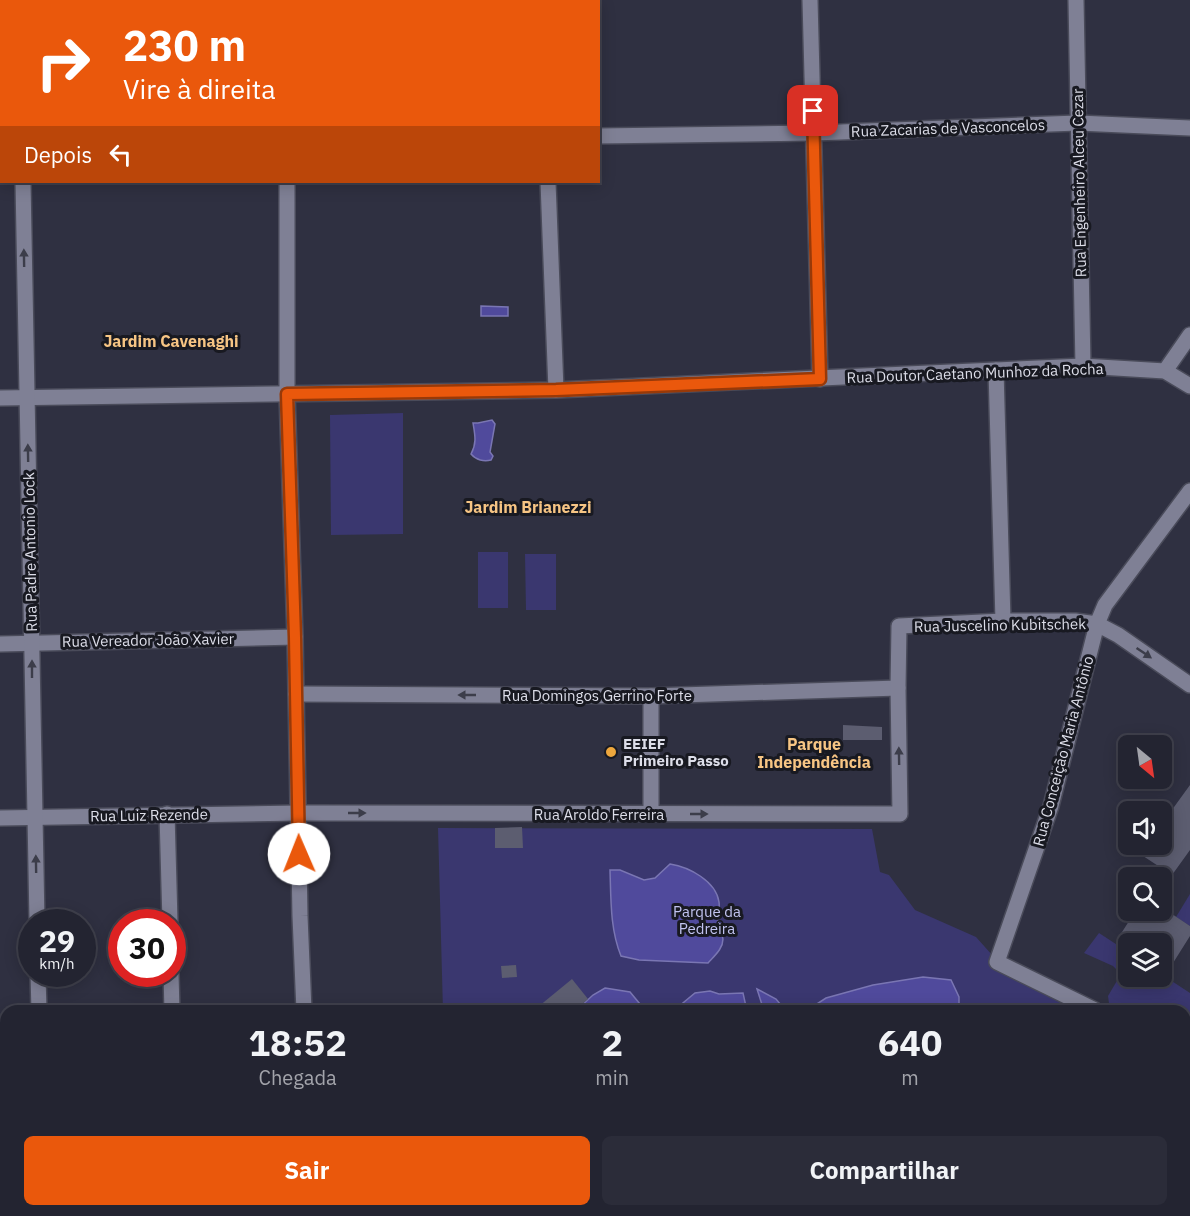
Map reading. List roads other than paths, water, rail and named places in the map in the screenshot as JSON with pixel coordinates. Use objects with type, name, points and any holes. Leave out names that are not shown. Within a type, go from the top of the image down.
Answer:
[{"type":"street","points":[[810,0],[820,379]]},
{"type":"street","name":"Rua Engenheiro Alceu Cezar","points":[[1076,0],[1083,366]]},
{"type":"street","name":"Rua Zacarias de Vasconcelos","points":[[600,136],[814,133],[1078,123],[1190,128]]},
{"type":"street","name":"Rua Padre Antonio Lock","points":[[23,183],[37,909]]},
{"type":"street","points":[[287,183],[287,394],[304,1005]]},
{"type":"street","points":[[548,183],[556,390]]},
{"type":"street","points":[[1165,370],[1190,335]]},
{"type":"street","name":"Rua Doutor Caetano Munhoz da Rocha","points":[[0,398],[556,390],[1083,366],[1165,370],[1190,386]]},
{"type":"street","points":[[996,370],[1003,621]]},
{"type":"street","name":"Rua Conceição Maria Antônio","points":[[1085,1005],[997,962],[1051,806],[1097,624],[1105,605],[1190,491]]},
{"type":"street","name":"Rua Juscelino Kubitschek","points":[[898,688],[899,626],[1003,621],[1075,621],[1097,624],[1118,635],[1190,685]]},
{"type":"street","name":"Rua Vereador João Xavier","points":[[0,644],[295,637]]},
{"type":"street","name":"Rua Domingos Gerrino Forte","points":[[296,694],[651,696],[898,688]]},
{"type":"street","name":"Rua Aroldo Ferreira","points":[[298,813],[900,814],[898,688]]},
{"type":"street","points":[[651,696],[651,814]]},
{"type":"street","name":"Rua Luiz Rezende","points":[[0,818],[298,813]]},
{"type":"street","points":[[167,814],[170,909]]},
{"type":"street","points":[[38,987],[39,1005]]},
{"type":"street","points":[[171,987],[172,1005]]},
{"type":"place","name":"EEIEF Primeiro Passo","points":[[611,752]]},
{"type":"district","name":"Jardim Cavenaghi","points":[[171,341]]},
{"type":"district","name":"Jardim Brianezzi","points":[[528,507]]},
{"type":"district","name":"Parque Independência","points":[[814,753]]},
{"type":"park label","name":"Parque da Pedreira","points":[[707,920]]}]
